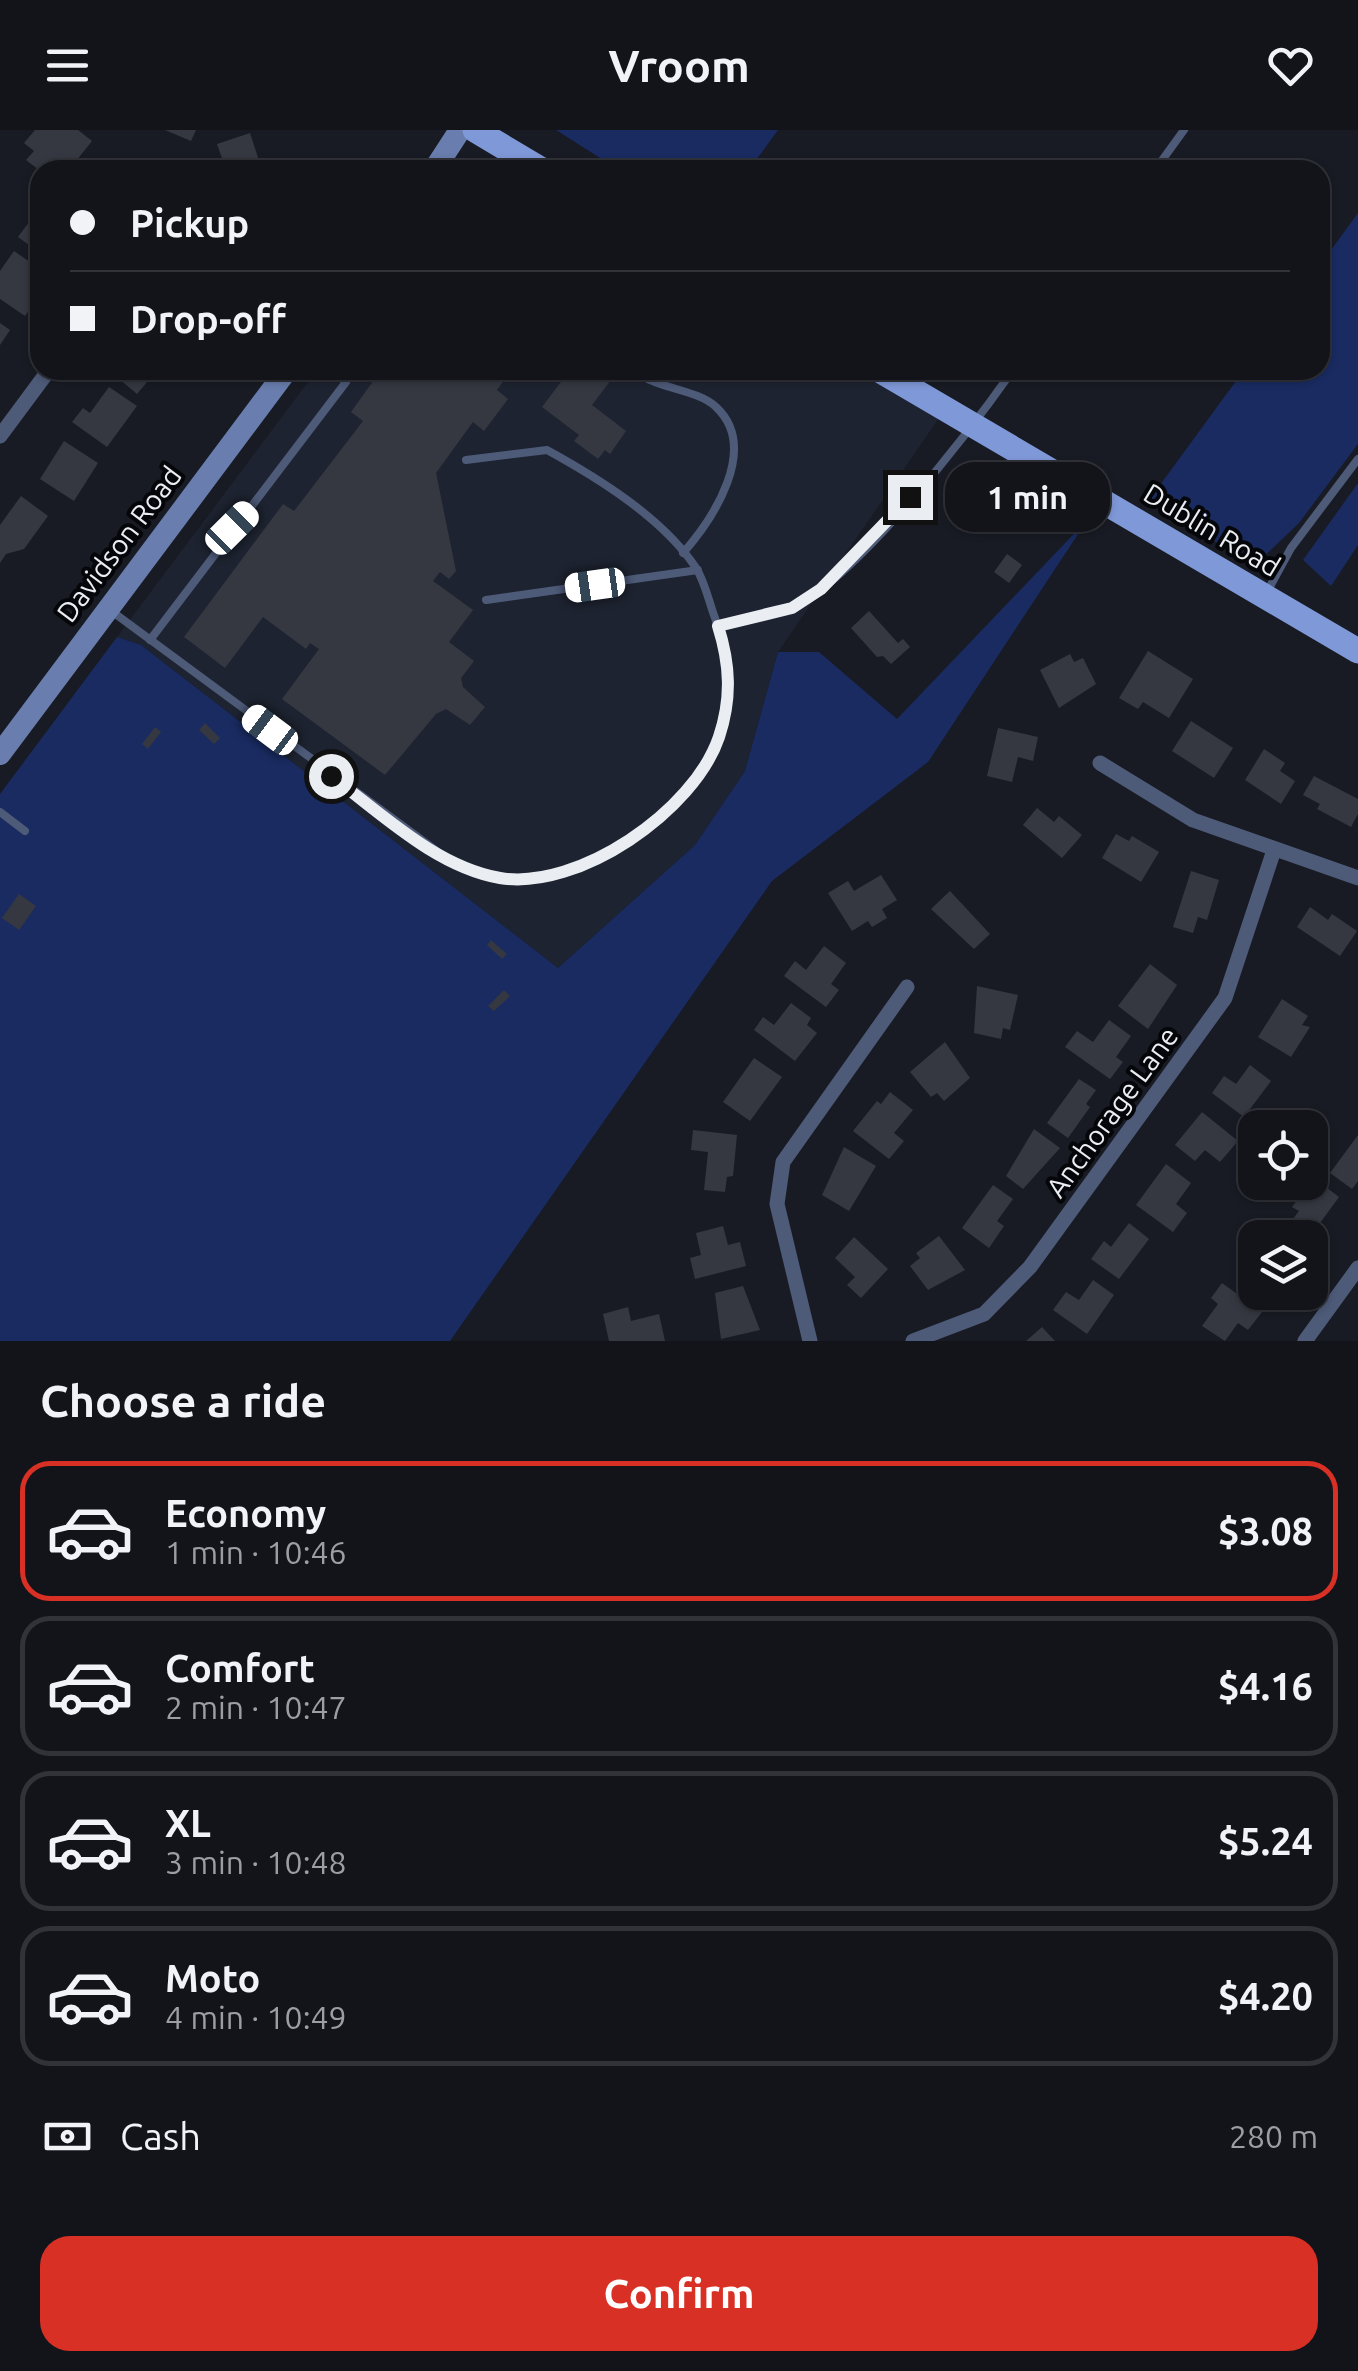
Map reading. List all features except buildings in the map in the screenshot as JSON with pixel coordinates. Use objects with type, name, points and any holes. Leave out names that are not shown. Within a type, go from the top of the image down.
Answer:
[{"type":"main road","points":[[440,160],[460,130]]},
{"type":"main road","points":[[475,130],[525,160]]},
{"type":"main road","name":"Davidson Road","points":[[0,754],[280,380]]},
{"type":"main road","name":"Dublin Road","points":[[896,380],[1358,652]]},
{"type":"street","points":[[0,436],[42,380]]},
{"type":"street","points":[[1100,763],[1193,820],[1358,878]]},
{"type":"street","name":"Anchorage Lane","points":[[914,1341],[984,1314],[1030,1268],[1225,998],[1274,850]]},
{"type":"street","points":[[810,1341],[777,1204],[782,1162],[907,987]]},
{"type":"street","points":[[1304,1341],[1358,1268]]},
{"type":"lane","points":[[1162,160],[1184,130]]},
{"type":"lane","points":[[150,640],[344,380]]},
{"type":"lane","points":[[652,380],[715,405],[730,429],[732,460],[722,496],[708,525],[683,553]]},
{"type":"lane","points":[[718,626],[792,608],[821,589],[867,545],[975,425],[1007,380]]},
{"type":"lane","points":[[108,609],[422,843],[502,878],[580,867],[634,838],[688,790],[718,741],[728,698],[729,663],[698,570],[648,519],[548,450],[466,460]]},
{"type":"lane","points":[[1264,596],[1291,548],[1358,459]]},
{"type":"lane","points":[[486,600],[698,570]]},
{"type":"lane","points":[[0,812],[25,831]]},
{"type":"shaded area","points":[[556,130],[778,130],[756,160],[603,160]]},
{"type":"shaded area","points":[[1358,213],[1358,444],[1299,523],[1254,566],[1149,500],[1237,380],[1330,380],[1330,251]]},
{"type":"shaded area","points":[[310,380],[873,380],[939,418],[778,652],[745,771],[695,845],[558,968],[141,645],[117,637]]},
{"type":"shaded area","points":[[1358,483],[1358,545],[1331,586],[1303,560]]},
{"type":"shaded area","points":[[1088,519],[928,762],[772,881],[450,1341],[0,1341],[0,794],[117,637],[141,645],[558,968],[695,845],[745,771],[778,652],[819,652],[897,719]]},
{"type":"route","points":[[331,776],[422,843],[476,870],[502,878],[580,867],[634,838],[688,790],[718,741],[728,698],[729,663],[718,626],[792,608],[821,589],[910,497]]}]
